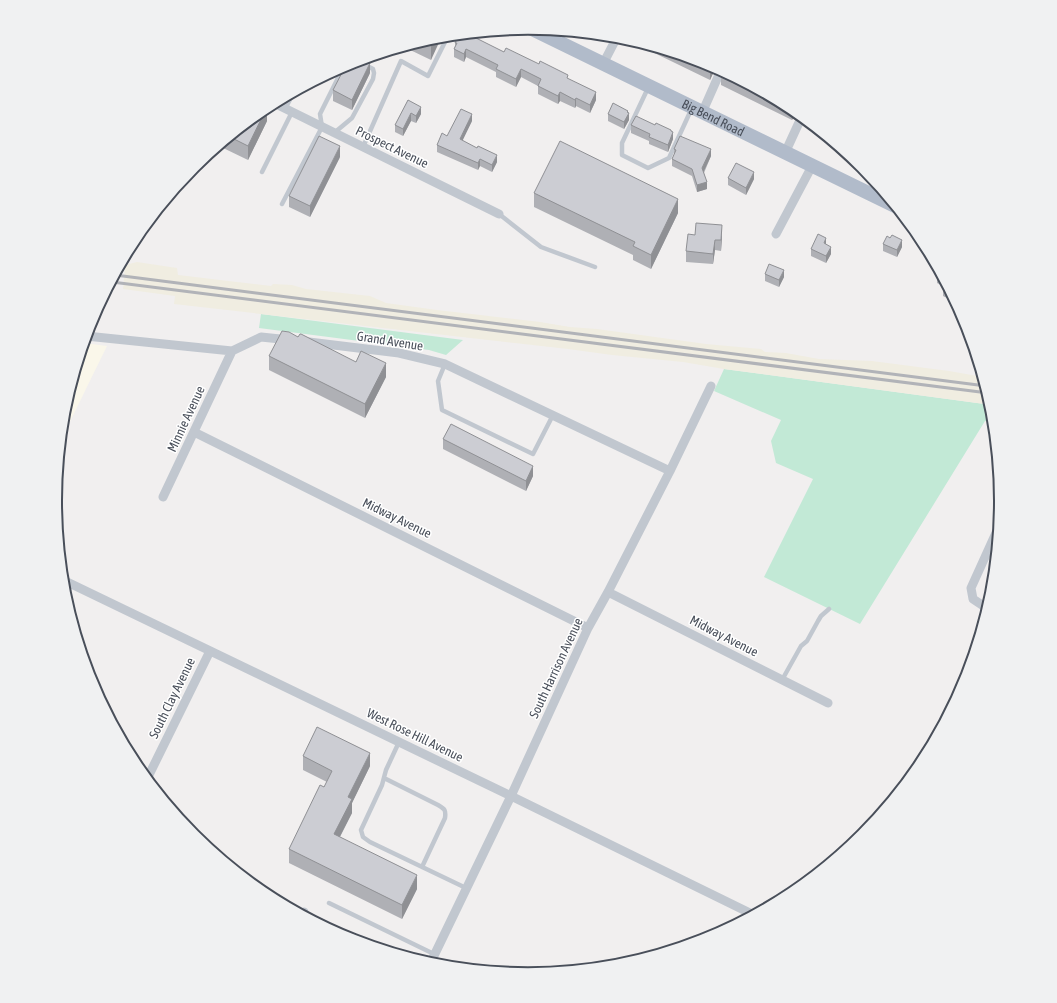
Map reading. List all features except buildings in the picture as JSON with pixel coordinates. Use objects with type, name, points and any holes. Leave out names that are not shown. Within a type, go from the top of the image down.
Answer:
[{"type":"main road","name":"Big Bend Road","points":[[545,36],[697,111],[885,201]]},
{"type":"street","points":[[603,64],[614,43]]},
{"type":"street","points":[[697,111],[718,76]]},
{"type":"street","name":"Prospect Avenue","points":[[281,106],[499,214]]},
{"type":"street","points":[[785,153],[799,122]]},
{"type":"street","points":[[776,234],[812,166]]},
{"type":"street","points":[[93,337],[232,351]]},
{"type":"street","name":"Grand Avenue","points":[[232,351],[261,337],[400,353],[445,364],[670,470]]},
{"type":"street","name":"Minnie Avenue","points":[[163,497],[232,351]]},
{"type":"street","name":"South Harrison Avenue","points":[[432,958],[511,796],[588,628],[608,592],[711,386]]},
{"type":"street","name":"Midway Avenue","points":[[194,432],[588,628]]},
{"type":"street","points":[[983,606],[973,599],[971,588],[993,539]]},
{"type":"street","name":"West Rose Hill Avenue","points":[[69,583],[749,913]]},
{"type":"street","name":"Midway Avenue","points":[[608,592],[828,703]]},
{"type":"street","name":"South Clay Avenue","points":[[149,773],[210,651]]},
{"type":"lane","points":[[363,147],[401,61],[428,76],[445,43]]},
{"type":"lane","points":[[334,133],[352,118],[373,79],[373,69],[366,65]]},
{"type":"lane","points":[[282,204],[322,127],[320,114],[339,76]]},
{"type":"lane","points":[[649,87],[622,143],[622,155],[648,168],[669,158],[697,111]]},
{"type":"lane","points":[[262,172],[292,99]]},
{"type":"lane","points":[[499,214],[541,247],[595,267]]},
{"type":"lane","points":[[445,364],[438,381],[442,410],[533,454],[553,415]]},
{"type":"lane","points":[[782,680],[801,646],[807,641],[818,621],[829,609]]},
{"type":"lane","points":[[399,742],[386,770],[382,785],[361,830],[363,837],[370,842],[466,888]]},
{"type":"lane","points":[[384,778],[444,809],[445,818],[422,867]]},
{"type":"lane","points":[[329,903],[434,954]]},
{"type":"shaded area","points":[[90,344],[107,346],[69,424],[78,381]]},
{"type":"green space","points":[[261,314],[463,340],[446,355],[429,350],[259,328]]},
{"type":"green space","points":[[724,369],[985,404],[988,421],[985,421],[860,624],[764,577],[813,479],[776,463],[771,441],[781,420],[714,391]]},
{"type":"sand","points":[[137,262],[177,268],[178,275],[271,286],[273,284],[292,285],[306,289],[370,296],[386,303],[437,310],[597,329],[706,344],[761,349],[765,352],[786,353],[819,359],[872,361],[949,371],[977,376],[985,404],[724,369],[683,362],[174,304],[175,296],[123,289],[125,267],[129,264]]},
{"type":"railway","points":[[120,276],[980,385]]},
{"type":"railway","points":[[116,283],[982,392]]}]
